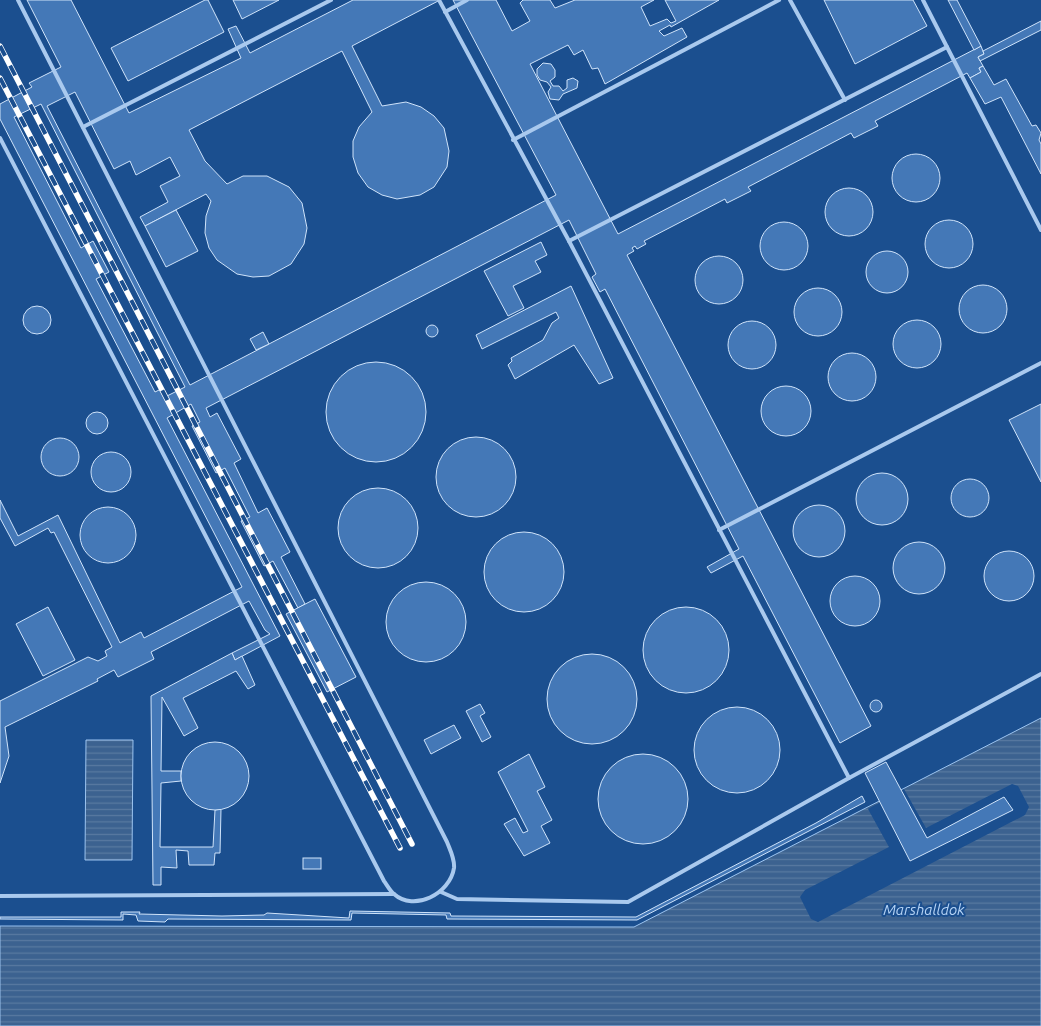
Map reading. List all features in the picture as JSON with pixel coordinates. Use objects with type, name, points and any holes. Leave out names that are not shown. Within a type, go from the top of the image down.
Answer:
[{"type":"lane","points":[[0,896],[394,894],[407,901],[424,900],[441,892],[454,868],[450,848],[18,0]]},
{"type":"lane","points":[[83,127],[331,0]]},
{"type":"lane","points":[[439,0],[569,242],[848,778]]},
{"type":"lane","points":[[445,12],[467,0]]},
{"type":"lane","points":[[513,140],[778,0]]},
{"type":"lane","points":[[790,0],[845,100]]},
{"type":"lane","points":[[922,0],[1041,230]]},
{"type":"lane","points":[[569,242],[947,47]]},
{"type":"lane","points":[[0,138],[380,872],[394,894]]},
{"type":"lane","points":[[719,530],[1041,363]]},
{"type":"lane","points":[[441,892],[458,899],[628,902],[848,778],[1041,674]]},
{"type":"water","name":"Marshalldok","points":[[1041,718],[1041,1026],[0,1026],[0,926],[634,927]]},
{"type":"water","points":[[86,740],[133,740],[132,860],[85,860]]},
{"type":"pier","points":[[1012,784],[1018,786],[1029,807],[1025,815],[818,922],[811,919],[800,897],[805,890],[889,847],[868,809],[904,789],[926,828]]},
{"type":"building","points":[[27,0],[71,0],[129,113],[241,58],[228,29],[236,26],[250,53],[353,0],[440,0],[352,46],[382,106],[406,102],[421,107],[434,116],[444,128],[449,151],[447,167],[434,187],[420,195],[397,199],[382,195],[368,187],[358,173],[353,157],[353,141],[359,127],[372,112],[342,51],[189,130],[205,161],[227,184],[243,176],[267,176],[289,187],[302,203],[307,228],[304,244],[291,264],[269,276],[253,277],[237,274],[217,260],[209,248],[205,233],[206,216],[211,201],[206,194],[145,226],[140,217],[168,202],[160,186],[180,176],[170,157],[136,175],[130,161],[114,169],[75,92],[47,106],[190,385],[556,195],[453,0],[496,0],[512,31],[530,21],[520,3],[523,0],[550,0],[555,8],[575,0],[654,0],[641,7],[650,26],[667,19],[671,23],[676,21],[665,0],[719,0],[671,27],[670,25],[659,31],[664,36],[682,28],[687,37],[605,84],[598,68],[592,69],[583,50],[574,55],[568,45],[530,64],[618,234],[981,46],[984,54],[978,57],[983,66],[979,68],[981,72],[970,78],[967,73],[875,121],[878,126],[854,138],[851,133],[748,187],[751,191],[727,203],[725,199],[644,241],[646,244],[637,249],[635,246],[632,248],[634,251],[627,255],[871,726],[840,743],[743,556],[711,573],[707,567],[739,549],[605,289],[600,292],[592,277],[596,274],[569,220],[206,408],[210,417],[217,413],[241,459],[234,463],[258,513],[267,508],[290,552],[281,557],[305,604],[298,608],[273,561],[264,566],[241,521],[250,517],[225,468],[216,473],[192,426],[200,422],[191,404],[167,418],[280,636],[235,660],[232,653],[270,634],[265,630],[249,601],[151,652],[154,659],[118,677],[114,670],[97,679],[98,681],[5,727],[9,756],[0,783],[0,701],[88,657],[98,661],[107,656],[105,651],[112,647],[54,532],[51,533],[48,528],[15,546],[0,518],[0,500],[18,536],[58,515],[120,643],[141,632],[144,638],[242,587],[0,119],[0,104],[32,87],[29,83],[61,67]],"holes":[[[41,104],[185,387],[167,396],[163,388],[155,392],[96,279],[109,272],[93,241],[81,248],[14,117]]]},
{"type":"building","points":[[208,0],[224,32],[128,81],[111,48]]},
{"type":"building","points":[[233,0],[279,0],[242,19]]},
{"type":"building","points":[[824,0],[913,0],[927,26],[855,64]]},
{"type":"building","points":[[948,0],[957,0],[981,46],[974,50]]},
{"type":"building","points":[[1041,21],[1041,30],[980,61],[978,57],[984,54],[983,51]]},
{"type":"building","points":[[543,63],[551,64],[555,70],[555,77],[550,81],[553,86],[559,86],[563,91],[567,88],[567,80],[573,78],[578,81],[577,88],[563,94],[559,100],[550,99],[548,92],[551,87],[547,82],[540,80],[537,75],[537,69]]},
{"type":"building","points":[[983,66],[994,85],[1006,79],[1032,126],[1036,125],[1041,133],[1039,140],[1041,144],[1041,174],[1001,97],[985,104],[970,78],[981,72],[979,68]]},
{"type":"building","points":[[916,154],[925,156],[933,161],[938,169],[940,178],[938,187],[933,195],[925,200],[916,202],[907,200],[899,195],[894,187],[892,178],[894,169],[899,161],[907,156]]},
{"type":"building","points":[[844,188],[854,188],[866,195],[873,207],[873,217],[866,229],[854,236],[844,236],[836,232],[829,225],[825,217],[825,207],[829,199],[836,192]]},
{"type":"building","points":[[176,210],[198,251],[166,267],[145,226]]},
{"type":"building","points":[[944,220],[954,220],[963,224],[969,230],[972,235],[972,253],[963,264],[954,268],[944,268],[935,264],[929,258],[925,249],[925,239],[929,230],[935,224]]},
{"type":"building","points":[[784,222],[793,224],[801,229],[806,237],[808,246],[806,255],[801,263],[793,268],[784,270],[775,268],[767,263],[762,255],[760,246],[762,237],[767,229],[775,224]]},
{"type":"building","points":[[541,242],[547,255],[535,261],[541,272],[513,286],[524,308],[508,316],[484,271]]},
{"type":"building","points":[[891,251],[899,254],[905,260],[908,272],[905,284],[899,290],[883,293],[875,290],[869,284],[866,268],[869,260],[875,254]]},
{"type":"building","points":[[714,256],[724,256],[736,263],[743,275],[743,285],[736,297],[724,304],[714,304],[706,300],[699,293],[695,285],[695,275],[699,267],[706,260]]},
{"type":"building","points":[[978,285],[988,285],[1000,292],[1007,304],[1007,314],[1000,326],[988,333],[978,333],[970,329],[963,322],[959,314],[959,304],[963,296],[970,289]]},
{"type":"building","points":[[571,286],[613,378],[599,384],[574,345],[515,379],[508,365],[512,361],[511,358],[543,340],[552,323],[559,318],[556,312],[482,349],[476,335]]},
{"type":"building","points":[[813,288],[823,288],[835,295],[842,307],[842,317],[835,329],[823,336],[813,336],[805,332],[798,325],[794,317],[794,307],[798,299],[805,292]]},
{"type":"building","points":[[37,306],[47,310],[51,320],[47,330],[37,334],[27,330],[23,320],[27,310]]},
{"type":"building","points":[[912,320],[922,320],[934,327],[941,339],[941,349],[934,361],[922,368],[912,368],[904,364],[897,357],[893,349],[893,339],[897,331],[904,324]]},
{"type":"building","points":[[747,321],[757,321],[769,328],[776,340],[776,350],[769,362],[757,369],[747,369],[739,365],[732,358],[728,350],[728,340],[732,332],[739,325]]},
{"type":"building","points":[[432,325],[438,331],[432,337],[426,331]]},
{"type":"building","points":[[263,332],[269,344],[256,350],[250,339]]},
{"type":"building","points":[[847,353],[857,353],[869,360],[876,372],[876,382],[869,394],[857,401],[847,401],[839,397],[832,390],[828,382],[828,372],[832,364],[839,357]]},
{"type":"building","points":[[376,362],[386,363],[404,370],[418,384],[425,402],[425,422],[418,440],[404,454],[386,461],[376,462],[366,461],[348,454],[334,440],[327,422],[326,412],[327,402],[334,384],[348,370],[366,363]]},
{"type":"building","points":[[781,386],[791,386],[804,393],[811,406],[811,416],[804,429],[791,436],[781,436],[772,432],[765,425],[761,416],[761,406],[765,397],[772,390]]},
{"type":"building","points":[[1041,404],[1041,482],[1009,420]]},
{"type":"building","points":[[97,412],[105,415],[108,423],[105,431],[97,434],[89,431],[86,423],[89,415]]},
{"type":"building","points":[[476,437],[491,440],[504,449],[513,462],[516,477],[513,492],[504,505],[491,514],[476,517],[461,514],[448,505],[439,492],[436,477],[439,462],[448,449],[461,440]]},
{"type":"building","points":[[60,438],[74,443],[79,457],[74,471],[60,476],[46,471],[41,457],[46,443]]},
{"type":"building","points":[[111,452],[125,458],[131,472],[125,486],[111,492],[97,486],[91,472],[97,458]]},
{"type":"building","points":[[882,473],[892,475],[900,481],[906,489],[908,499],[906,509],[900,517],[892,523],[882,525],[872,523],[864,517],[858,509],[856,499],[858,489],[864,481],[872,475]]},
{"type":"building","points":[[970,479],[984,484],[989,498],[984,512],[970,517],[956,512],[951,498],[956,484]]},
{"type":"building","points":[[378,488],[393,491],[406,500],[415,513],[418,528],[415,543],[406,556],[393,565],[378,568],[363,565],[350,556],[341,543],[338,528],[341,513],[350,500],[363,491]]},
{"type":"building","points":[[819,505],[829,507],[837,513],[843,521],[845,531],[843,541],[837,549],[829,555],[819,557],[809,555],[801,549],[795,541],[793,531],[795,521],[801,513],[809,507]]},
{"type":"building","points":[[103,507],[113,507],[128,515],[134,524],[136,535],[134,546],[128,555],[113,563],[103,563],[92,558],[85,551],[80,540],[80,530],[85,519],[92,512]]},
{"type":"building","points":[[524,532],[539,535],[552,544],[561,557],[564,572],[561,587],[552,600],[539,609],[524,612],[509,609],[496,600],[487,587],[484,572],[487,557],[496,544],[509,535]]},
{"type":"building","points":[[919,542],[929,544],[937,550],[943,558],[945,568],[943,578],[937,586],[929,592],[919,594],[909,592],[901,586],[895,578],[893,568],[895,558],[901,550],[909,544]]},
{"type":"building","points":[[1004,551],[1014,551],[1027,558],[1034,571],[1034,581],[1027,594],[1014,601],[1004,601],[995,597],[988,590],[984,581],[984,571],[988,562],[995,555]]},
{"type":"building","points":[[850,576],[860,576],[873,583],[880,596],[880,606],[873,619],[860,626],[850,626],[841,622],[834,615],[830,606],[830,596],[834,587],[841,580]]},
{"type":"building","points":[[426,582],[441,585],[454,594],[463,607],[466,622],[463,637],[454,650],[441,659],[426,662],[411,659],[398,650],[389,637],[386,622],[389,607],[398,594],[411,585]]},
{"type":"building","points":[[315,599],[356,677],[327,692],[286,614]]},
{"type":"building","points":[[48,607],[75,660],[43,676],[16,624]]},
{"type":"building","points":[[678,607],[694,607],[703,610],[717,619],[726,633],[729,650],[726,667],[717,681],[703,690],[694,693],[678,693],[662,686],[650,674],[643,658],[643,642],[650,626],[662,614]]},
{"type":"building","points":[[232,653],[235,660],[242,656],[255,685],[248,689],[236,671],[183,698],[198,728],[184,736],[162,697],[161,771],[181,771],[181,781],[161,783],[160,847],[213,847],[215,810],[221,809],[220,853],[215,853],[214,865],[189,865],[188,851],[176,850],[177,868],[161,867],[161,885],[153,885],[151,696]]},
{"type":"building","points":[[592,654],[609,658],[624,667],[633,682],[637,699],[633,716],[624,731],[609,740],[592,744],[575,740],[560,731],[551,716],[547,699],[551,682],[560,667],[575,658]]},
{"type":"building","points":[[874,700],[878,700],[882,706],[878,712],[874,712],[870,708],[870,704]]},
{"type":"building","points":[[480,704],[485,713],[480,716],[491,737],[482,742],[466,711]]},
{"type":"building","points":[[729,707],[745,707],[754,710],[768,719],[777,733],[780,750],[777,767],[768,781],[754,790],[745,793],[729,793],[713,786],[701,774],[694,758],[694,742],[701,726],[713,714]]},
{"type":"building","points":[[454,725],[461,738],[431,754],[424,740]]},
{"type":"building","points":[[215,742],[228,744],[239,752],[247,763],[249,776],[247,789],[239,800],[228,808],[215,810],[202,808],[191,800],[183,789],[181,776],[183,763],[191,752],[202,744]]},
{"type":"building","points":[[529,754],[545,787],[537,791],[552,820],[541,826],[550,843],[524,856],[504,824],[515,818],[523,833],[528,831],[498,772]]},
{"type":"building","points":[[643,754],[660,758],[675,767],[684,782],[688,799],[684,816],[675,831],[660,840],[643,844],[626,840],[611,831],[602,816],[598,799],[602,782],[611,767],[626,758]]},
{"type":"building","points":[[886,762],[927,838],[1004,797],[1013,810],[910,861],[865,773]]},
{"type":"building","points":[[862,796],[865,802],[637,920],[447,919],[446,915],[352,913],[351,920],[168,919],[165,922],[138,921],[136,915],[123,914],[123,920],[0,919],[0,917],[121,917],[121,912],[222,916],[264,915],[267,913],[349,918],[350,911],[450,913],[451,916],[636,917],[816,823]]},
{"type":"building","points":[[303,858],[321,858],[321,869],[303,869]]},
{"type":"railway","points":[[0,46],[412,844]]},
{"type":"railway","points":[[0,78],[400,848]]}]
